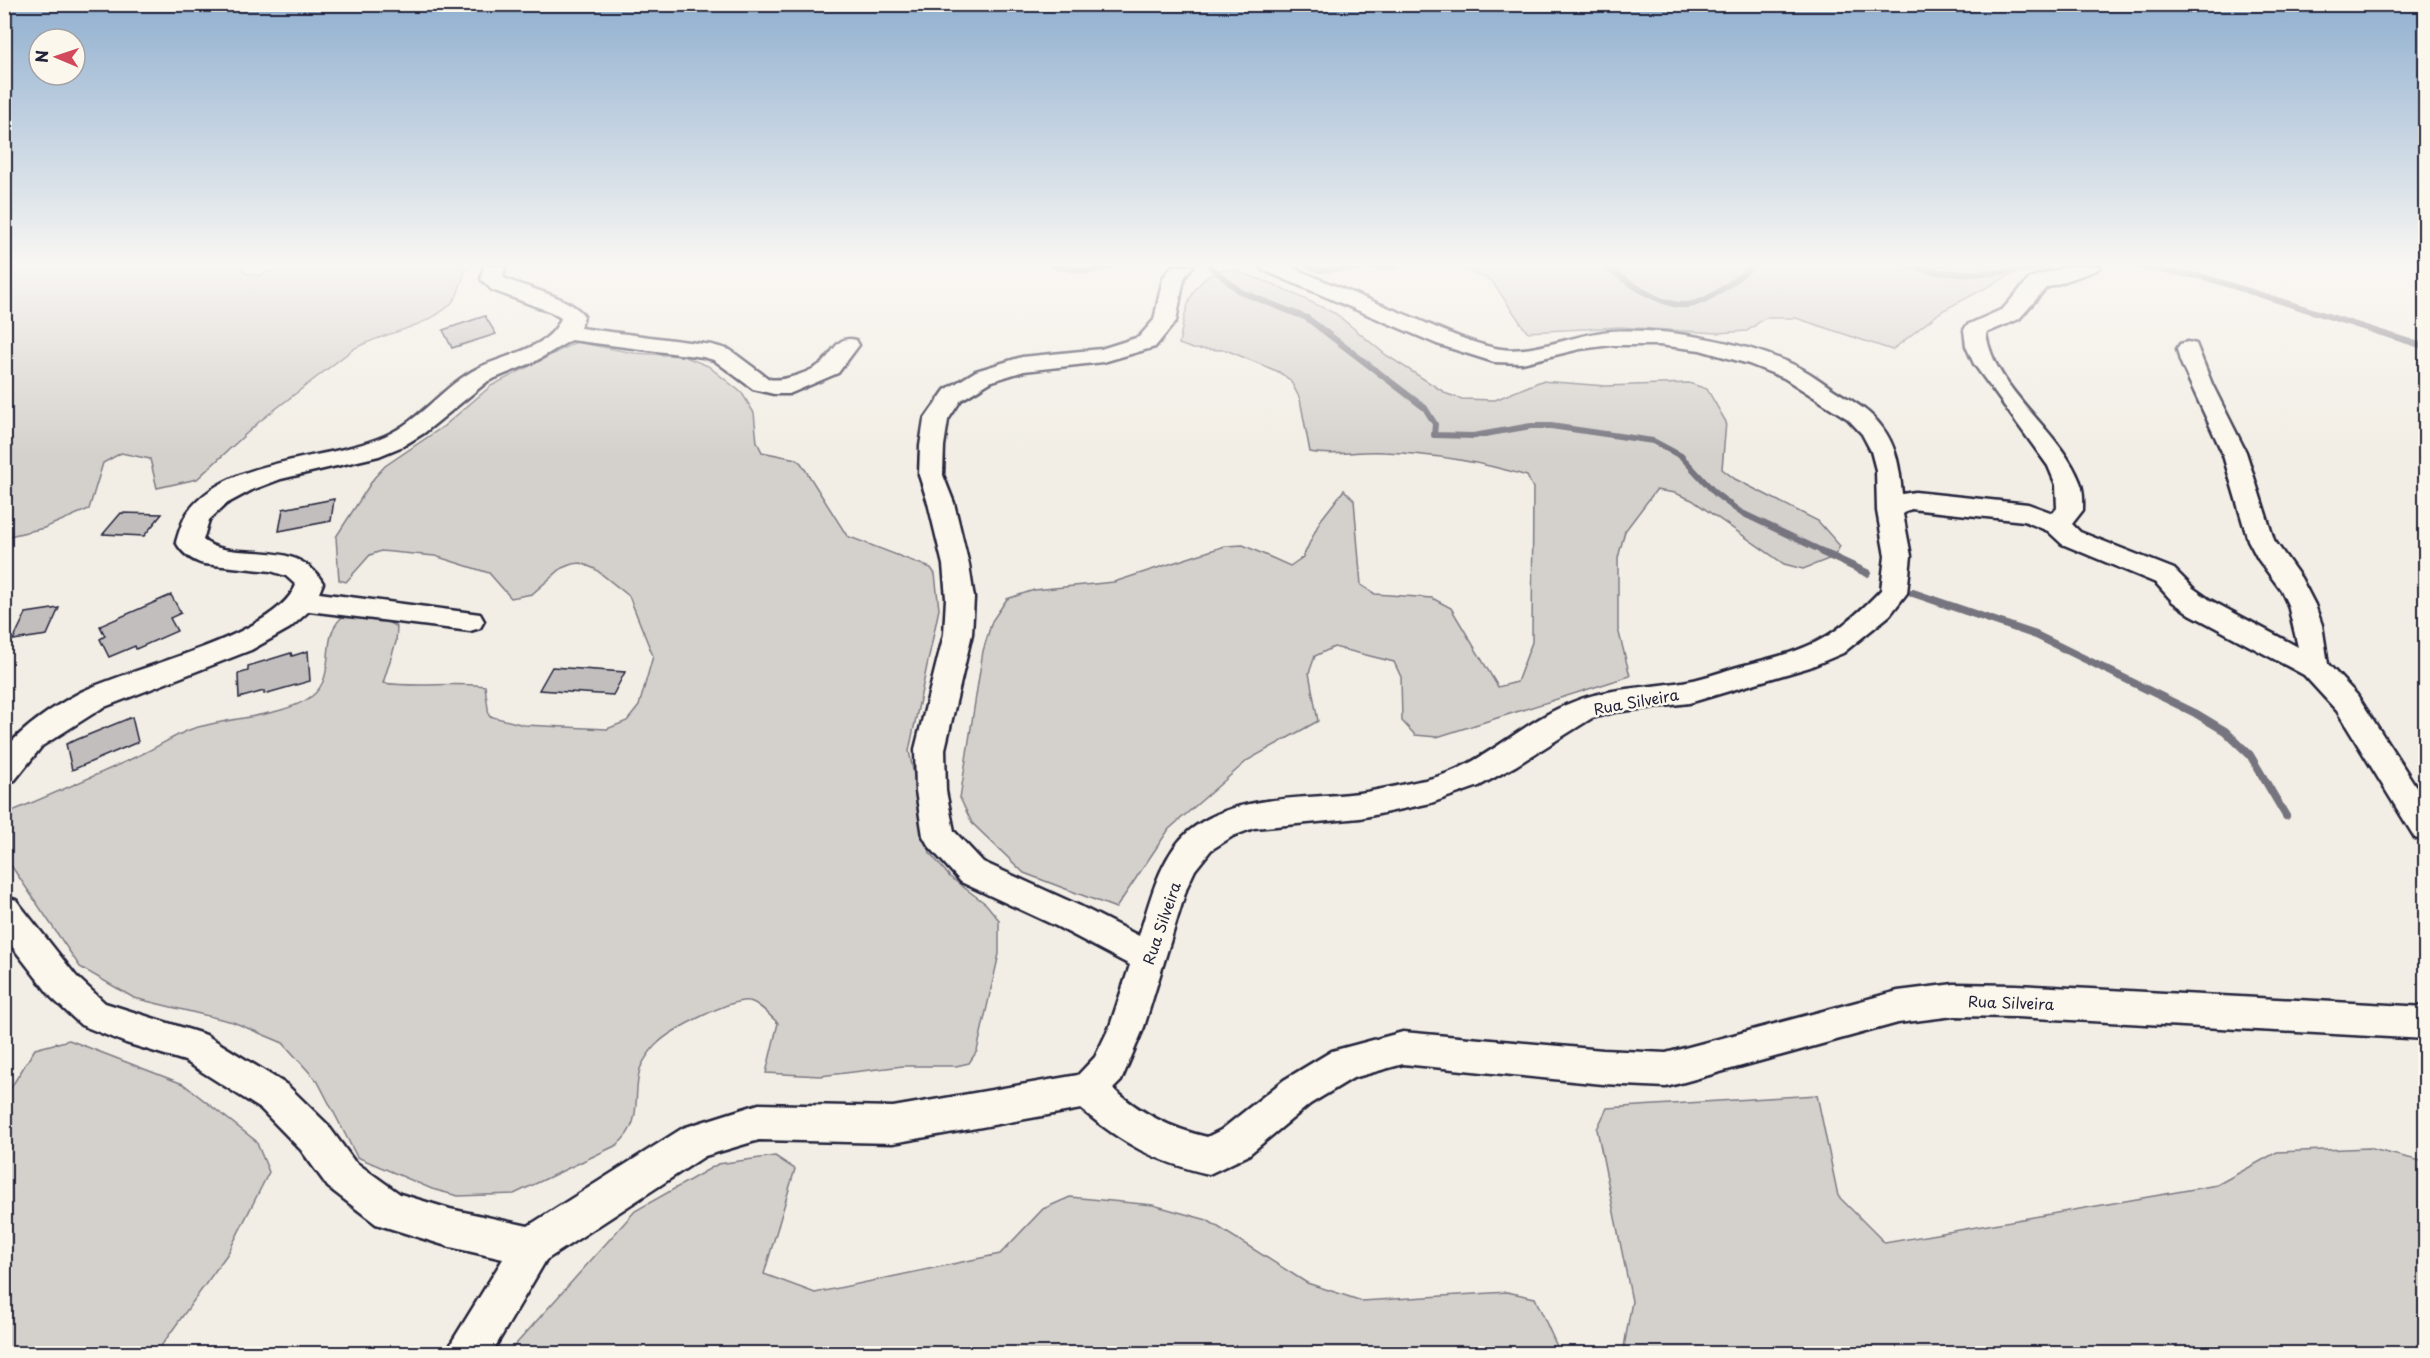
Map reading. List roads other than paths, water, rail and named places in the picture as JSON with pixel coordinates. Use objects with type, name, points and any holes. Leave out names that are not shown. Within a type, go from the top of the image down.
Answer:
[{"type":"street","points":[[4,771],[32,738],[92,700],[241,643],[280,621],[303,601],[309,583],[295,569],[271,562],[204,555],[189,542],[191,528],[214,499],[254,478],[364,452],[394,441],[418,426],[474,380],[496,367],[542,349],[567,333],[568,329]]},
{"type":"street","points":[[1149,958],[1068,916],[972,872],[939,836],[931,791],[930,749],[958,634],[960,598],[956,565],[941,503],[931,475],[936,420],[953,395],[984,376],[1022,364],[1103,355],[1147,342],[1158,329]]},
{"type":"street","name":"Rua Silveira","points":[[1422,329],[1494,355],[1522,356],[1580,342],[1611,338],[1659,338],[1702,344],[1770,364],[1792,373],[1856,414],[1872,430],[1883,451],[1888,470],[1890,511],[1898,556],[1894,593],[1880,608],[1833,646],[1800,660],[1689,692],[1614,701],[1584,710],[1569,716],[1506,757],[1467,777],[1431,791],[1360,805],[1252,815],[1222,827],[1200,841],[1184,861],[1171,886],[1127,1027],[1108,1069],[1087,1091],[1118,1117],[1170,1147],[1209,1156],[1234,1143],[1297,1092],[1345,1063],[1403,1048],[1666,1071],[1898,1007],[1954,1000],[2016,1001],[2426,1023]]},
{"type":"street","points":[[1976,329],[1974,340],[1991,375],[2056,457],[2069,484],[2070,510],[2057,525]]},
{"type":"street","points":[[567,333],[704,350],[722,355],[761,384],[774,387],[789,387],[830,368],[848,345]]},
{"type":"street","points":[[2188,349],[2200,386],[2228,440],[2246,485],[2261,540],[2304,607],[2314,668]]},
{"type":"street","points":[[1890,511],[1904,502],[1938,501],[2028,513],[2057,525],[2072,538],[2165,576],[2183,595],[2200,607],[2314,668],[2347,703],[2426,829]]},
{"type":"street","points":[[303,601],[470,621]]},
{"type":"street","points":[[4,910],[64,987],[93,1014],[126,1027],[194,1047],[274,1097],[314,1137],[341,1174],[390,1210],[450,1228],[532,1246]]},
{"type":"street","points":[[467,1353],[493,1315],[532,1246],[696,1141],[759,1122],[893,1125],[1087,1091]]},
{"type":"waterway","points":[[1322,329],[1425,408],[1435,424],[1434,435],[1473,436],[1531,426],[1551,426],[1653,441],[1681,456],[1716,494],[1740,512],[1826,553]]},
{"type":"waterway","points":[[2370,329],[2426,347]]},
{"type":"waterway","points":[[1822,552],[1867,573]]},
{"type":"waterway","points":[[1913,593],[2036,635],[2195,713],[2225,731],[2250,755],[2286,816]]}]
